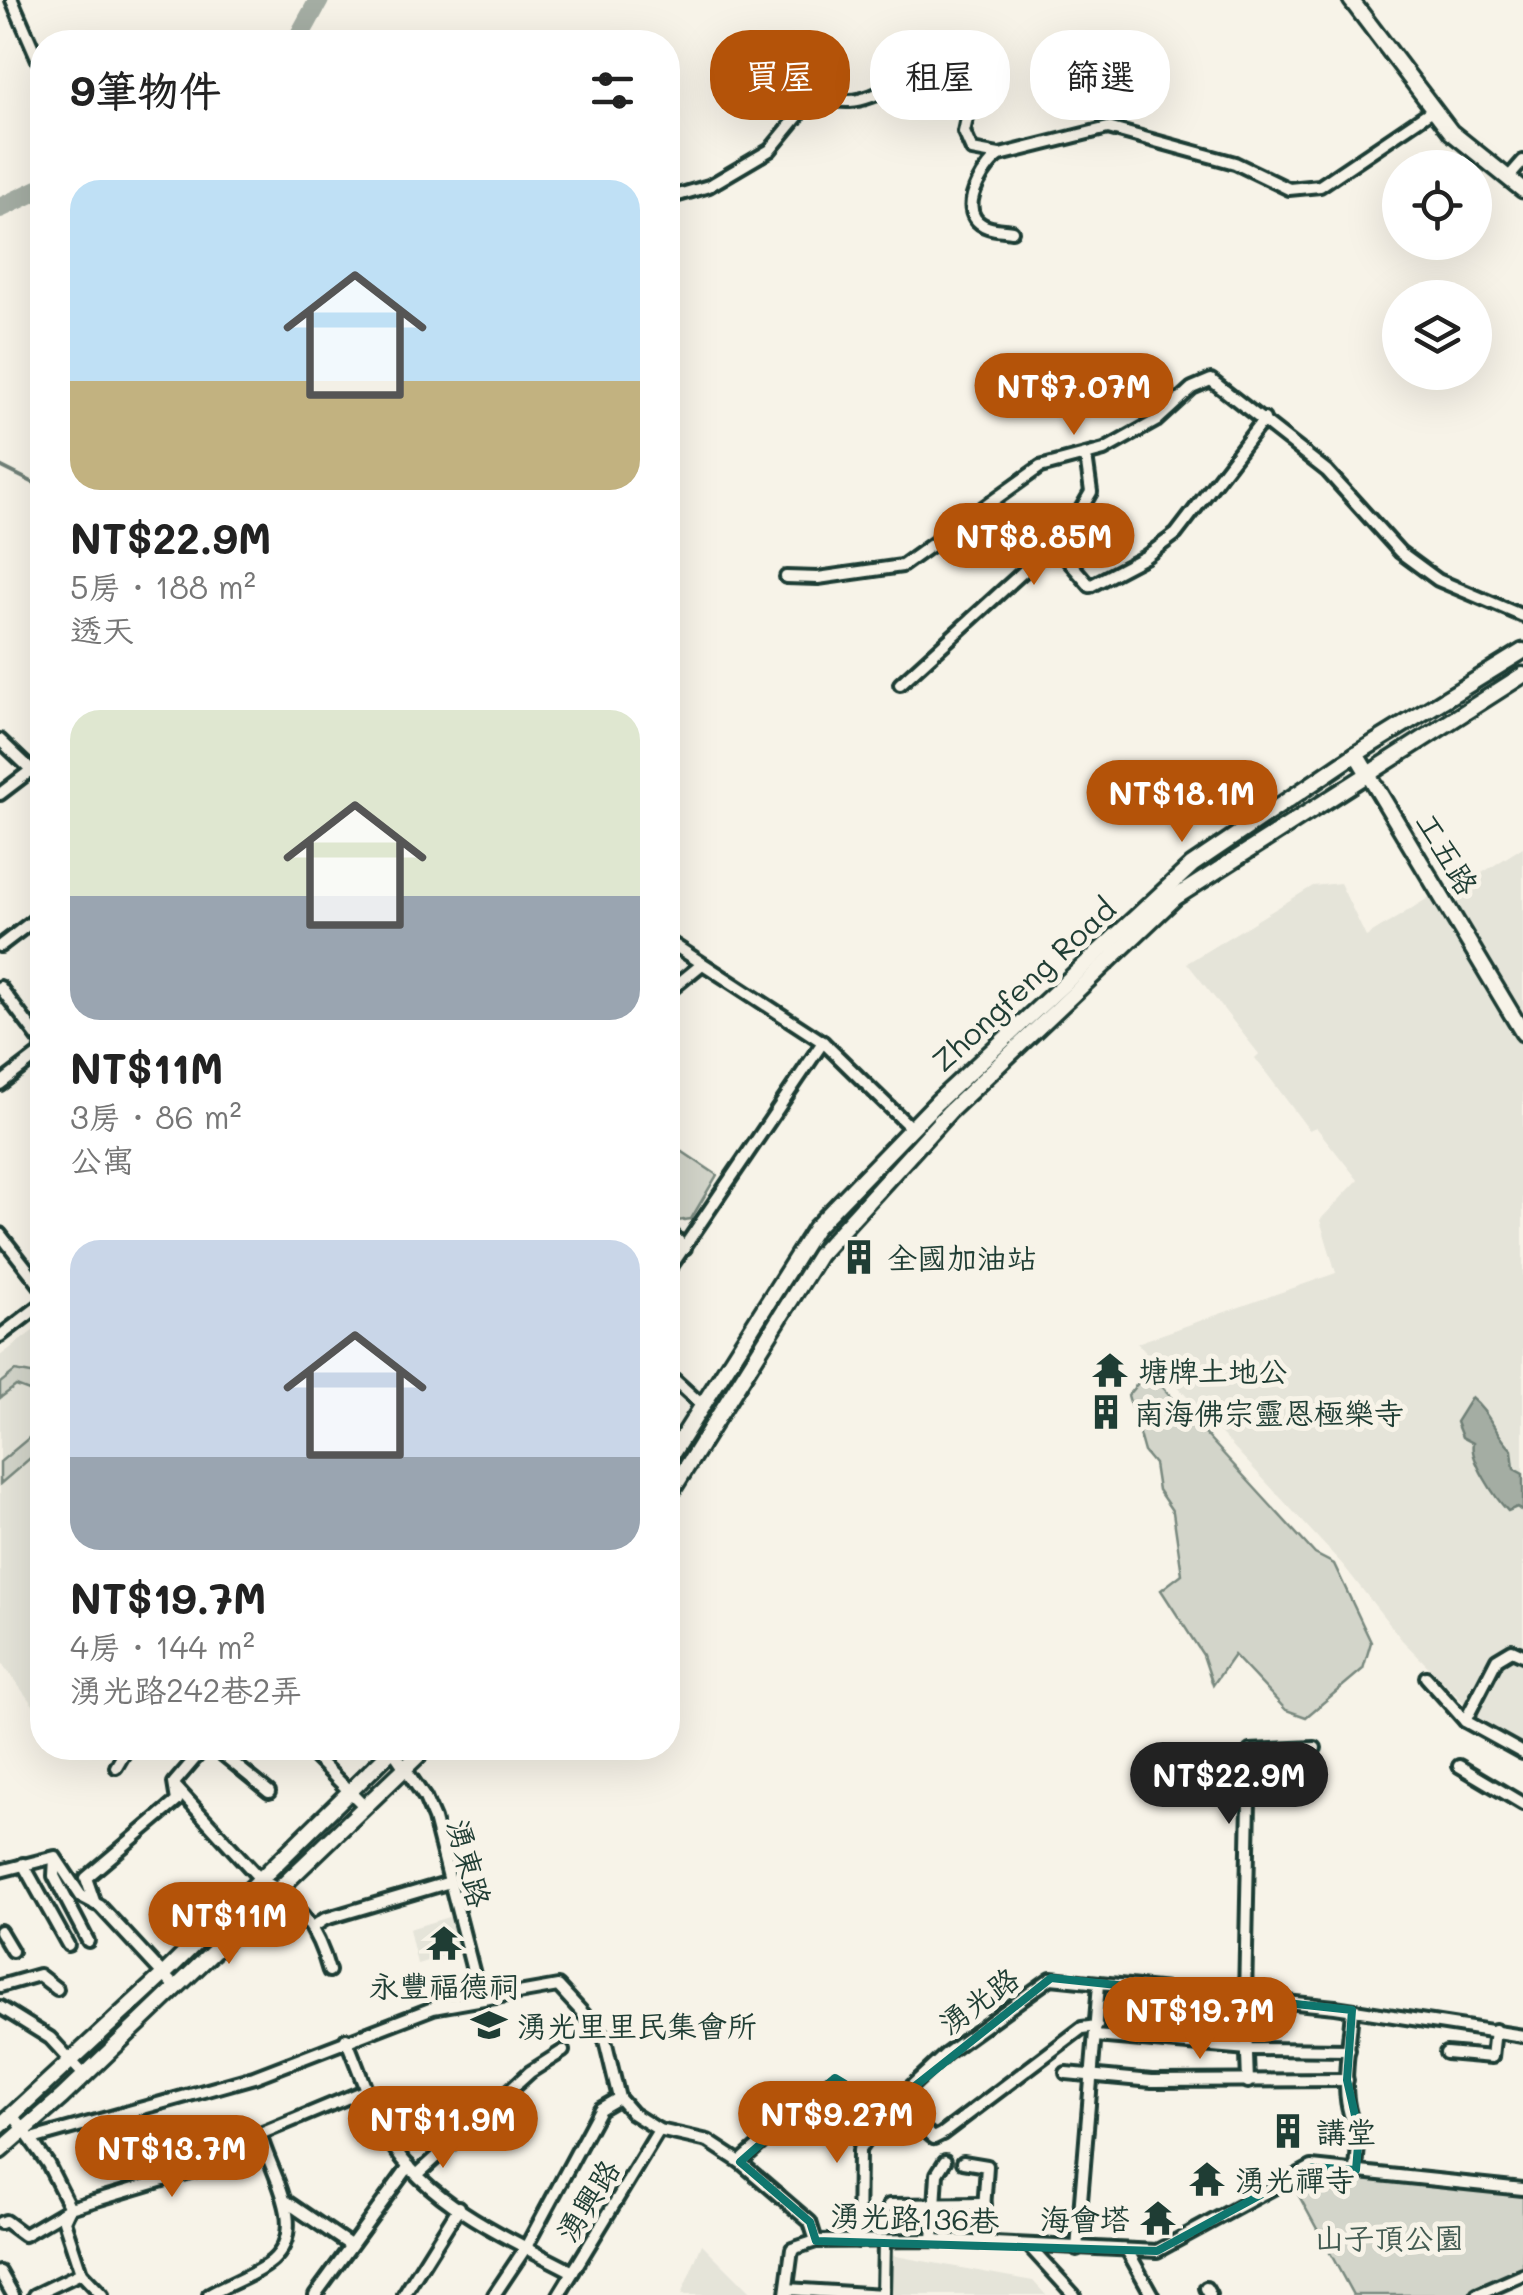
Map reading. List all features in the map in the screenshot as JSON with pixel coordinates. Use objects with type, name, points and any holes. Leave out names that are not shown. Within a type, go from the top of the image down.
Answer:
[{"type":"main road","points":[[1353,1],[1432,111],[1470,150],[1523,190]]},
{"type":"main road","name":"Zhongfeng Road","points":[[680,1478],[819,1255],[842,1224],[926,1138],[1176,897],[1228,852],[1356,754],[1523,651]]},
{"type":"main road","name":"Zhongfeng Road","points":[[680,1436],[815,1228],[911,1128],[1192,865],[1228,852],[1368,772],[1523,674]]},
{"type":"main road","name":"工五路","points":[[1356,754],[1523,1032]]},
{"type":"main road","points":[[0,2126],[163,1975],[381,1760]]},
{"type":"main road","points":[[0,2150],[29,2135],[84,2076],[414,1760]]},
{"type":"street","points":[[12,0],[30,42]]},
{"type":"street","points":[[680,194],[709,186],[770,150],[811,100],[850,101],[932,72],[948,72],[966,81],[973,91],[964,132],[972,150],[1000,155]]},
{"type":"street","points":[[1012,231],[989,228],[976,218],[971,206],[988,162],[1000,155],[1108,128],[1123,129],[1194,155],[1236,163],[1289,189],[1320,186],[1432,111]]},
{"type":"street","points":[[1508,178],[1523,161]]},
{"type":"street","points":[[786,576],[818,578],[902,566],[1040,466],[1086,456],[1156,421],[1192,388],[1211,380],[1327,471],[1400,552],[1438,580],[1523,616]]},
{"type":"street","points":[[1053,543],[1090,586],[1145,557],[1176,534],[1264,419]]},
{"type":"street","points":[[900,684],[1068,530],[1091,492],[1086,456]]},
{"type":"street","points":[[0,740],[30,760]]},
{"type":"street","points":[[0,794],[30,771]]},
{"type":"street","points":[[0,946],[30,923]]},
{"type":"street","points":[[680,950],[823,1042],[911,1128]]},
{"type":"street","points":[[680,982],[701,965]]},
{"type":"street","points":[[0,988],[30,1027]]},
{"type":"street","points":[[680,1255],[823,1042]]},
{"type":"street","points":[[0,1084],[30,1061]]},
{"type":"street","points":[[0,1234],[30,1273]]},
{"type":"street","points":[[680,1243],[685,1248]]},
{"type":"street","points":[[0,1336],[30,1313]]},
{"type":"street","points":[[680,1385],[703,1406]]},
{"type":"street","points":[[1465,1721],[1497,1659],[1512,1650],[1523,1654]]},
{"type":"street","points":[[1426,1677],[1465,1721],[1523,1753]]},
{"type":"street","points":[[1248,2082],[1245,2000],[1250,1751],[1315,1748]]},
{"type":"street","points":[[116,1767],[120,1760]]},
{"type":"street","points":[[95,1904],[86,1878],[177,1801],[175,1786],[195,1760]]},
{"type":"street","points":[[230,1760],[269,1792]]},
{"type":"street","points":[[318,1760],[364,1806]]},
{"type":"street","name":"湧東路","points":[[399,1760],[426,1798],[480,1998]]},
{"type":"street","points":[[1458,1766],[1523,1804]]},
{"type":"street","points":[[175,1786],[260,1879],[278,1889],[314,1926],[328,1970]]},
{"type":"street","points":[[0,1871],[55,1857]]},
{"type":"street","points":[[55,1857],[82,1896],[95,1904],[176,1988]]},
{"type":"street","points":[[55,1857],[54,1876],[88,1940]]},
{"type":"street","points":[[23,1864],[68,1944]]},
{"type":"street","points":[[314,1926],[325,1918],[450,1882]]},
{"type":"street","points":[[0,1931],[12,1951]]},
{"type":"street","points":[[0,1986],[39,1975],[57,1989]]},
{"type":"street","name":"湧光路","points":[[858,2241],[860,2150],[889,2106],[946,2054],[1051,1978],[1352,2010],[1523,2036]]},
{"type":"street","points":[[1077,2249],[1099,1984]]},
{"type":"street","points":[[29,2135],[254,2077],[433,2008],[558,1986],[604,2036],[619,2098],[632,2113],[659,2130],[708,2141],[740,2162],[835,2078],[889,2106],[934,2138],[1082,2028],[1155,2042],[1248,2049],[1349,2050]]},
{"type":"street","points":[[0,2008],[50,2038],[84,2076]]},
{"type":"street","points":[[1352,2010],[1347,2080],[1352,2124],[1360,2134],[1356,2170]]},
{"type":"street","points":[[1446,2053],[1492,2058],[1495,2030]]},
{"type":"street","points":[[346,2039],[384,2132],[413,2170],[459,2207],[572,2272]]},
{"type":"street","points":[[316,2295],[350,2245],[413,2170],[530,2072],[562,2051]]},
{"type":"street","points":[[1066,2074],[1152,2082],[1347,2080]]},
{"type":"street","points":[[209,2295],[274,2260],[286,2236],[287,2202],[260,2134],[270,2126],[366,2090]]},
{"type":"street","points":[[494,2295],[526,2247],[600,2109],[619,2098]]},
{"type":"street","points":[[14,2116],[70,2208]]},
{"type":"street","name":"湧興路","points":[[558,2295],[659,2130]]},
{"type":"street","points":[[0,2223],[5,2221],[24,2235],[70,2208],[264,2150]]},
{"type":"street","name":"湧光路136巷","points":[[740,2162],[810,2222],[816,2241],[933,2240],[1157,2251],[1312,2167],[1523,2189]]},
{"type":"street","points":[[933,2240],[937,2174],[945,2162]]},
{"type":"street","points":[[963,2162],[986,2166],[984,2224]]},
{"type":"street","points":[[287,2202],[350,2245]]},
{"type":"street","points":[[889,2205],[986,2204]]},
{"type":"street","points":[[404,2295],[459,2207]]},
{"type":"street","points":[[70,2208],[64,2221],[81,2273],[102,2295]]},
{"type":"street","points":[[816,2241],[793,2246],[786,2292],[883,2295],[884,2242]]},
{"type":"street","points":[[1029,2246],[1074,2295]]},
{"type":"street","points":[[1126,2250],[1152,2295]]},
{"type":"street","points":[[0,2272],[13,2295]]},
{"type":"street","points":[[36,2295],[81,2273]]},
{"type":"street","points":[[1478,2295],[1523,2275]]},
{"type":"highlighted area","points":[[1051,1978],[1352,2010],[1347,2080],[1359,2133],[1356,2170],[1312,2167],[1157,2251],[816,2241],[810,2222],[740,2162],[835,2078],[886,2109]]},
{"type":"shaded area","points":[[1523,847],[1523,1744],[1478,1717],[1402,1640],[1343,1565],[1137,1343],[1336,1273],[1320,1220],[1358,1180],[1316,1127],[1309,1130],[1255,1058],[1259,1054],[1187,963],[1313,886],[1340,883],[1366,937],[1433,895],[1438,901]]},
{"type":"shaded area","points":[[30,1333],[30,1701],[0,1661],[0,1356]]},
{"type":"shaded area","points":[[1471,1398],[1512,1450],[1514,1469],[1523,1474],[1523,1512],[1517,1507],[1508,1511],[1503,1505],[1479,1468],[1473,1443],[1462,1437],[1456,1422]]},
{"type":"shaded area","points":[[455,1915],[464,1950],[417,1964],[409,1929]]},
{"type":"shaded area","points":[[702,2244],[753,2295],[681,2295]]},
{"type":"shaded area","points":[[890,2255],[1033,2281],[1046,2295],[890,2295]]},
{"type":"green space","points":[[680,1150],[717,1175],[691,1219],[680,1221]]},
{"type":"green space","points":[[15,1371],[30,1374],[30,1391],[16,1386],[0,1398],[0,1383]]},
{"type":"green space","points":[[1156,1380],[1315,1554],[1334,1564],[1371,1642],[1363,1669],[1306,1717],[1286,1710],[1234,1655],[1213,1685],[1203,1655],[1161,1590],[1182,1574],[1173,1512],[1158,1490],[1154,1464],[1144,1452],[1128,1395],[1139,1382]]},
{"type":"green space","points":[[30,1437],[30,1458],[0,1484],[0,1462]]},
{"type":"green space","name":"山子頂公園","points":[[1313,2171],[1523,2193],[1523,2269],[1475,2295],[1353,2295],[1292,2183]]},
{"type":"waterway","points":[[303,30],[319,0]]},
{"type":"waterway","points":[[0,208],[30,194]]},
{"type":"waterway","points":[[0,466],[30,481]]},
{"type":"place","name":"全國加油站","points":[[859,1257]]},
{"type":"place","name":"塘牌土地公","points":[[1110,1370]]},
{"type":"place","name":"南海佛宗靈恩極樂寺","points":[[1106,1412]]},
{"type":"place","name":"永豐福德祠","points":[[444,1943]]},
{"type":"place","name":"湧光里里民集會所","points":[[489,2025]]},
{"type":"place","name":"講堂","points":[[1288,2131]]},
{"type":"place","name":"湧光禪寺","points":[[1207,2179]]},
{"type":"place","name":"海會塔","points":[[1158,2218]]}]
